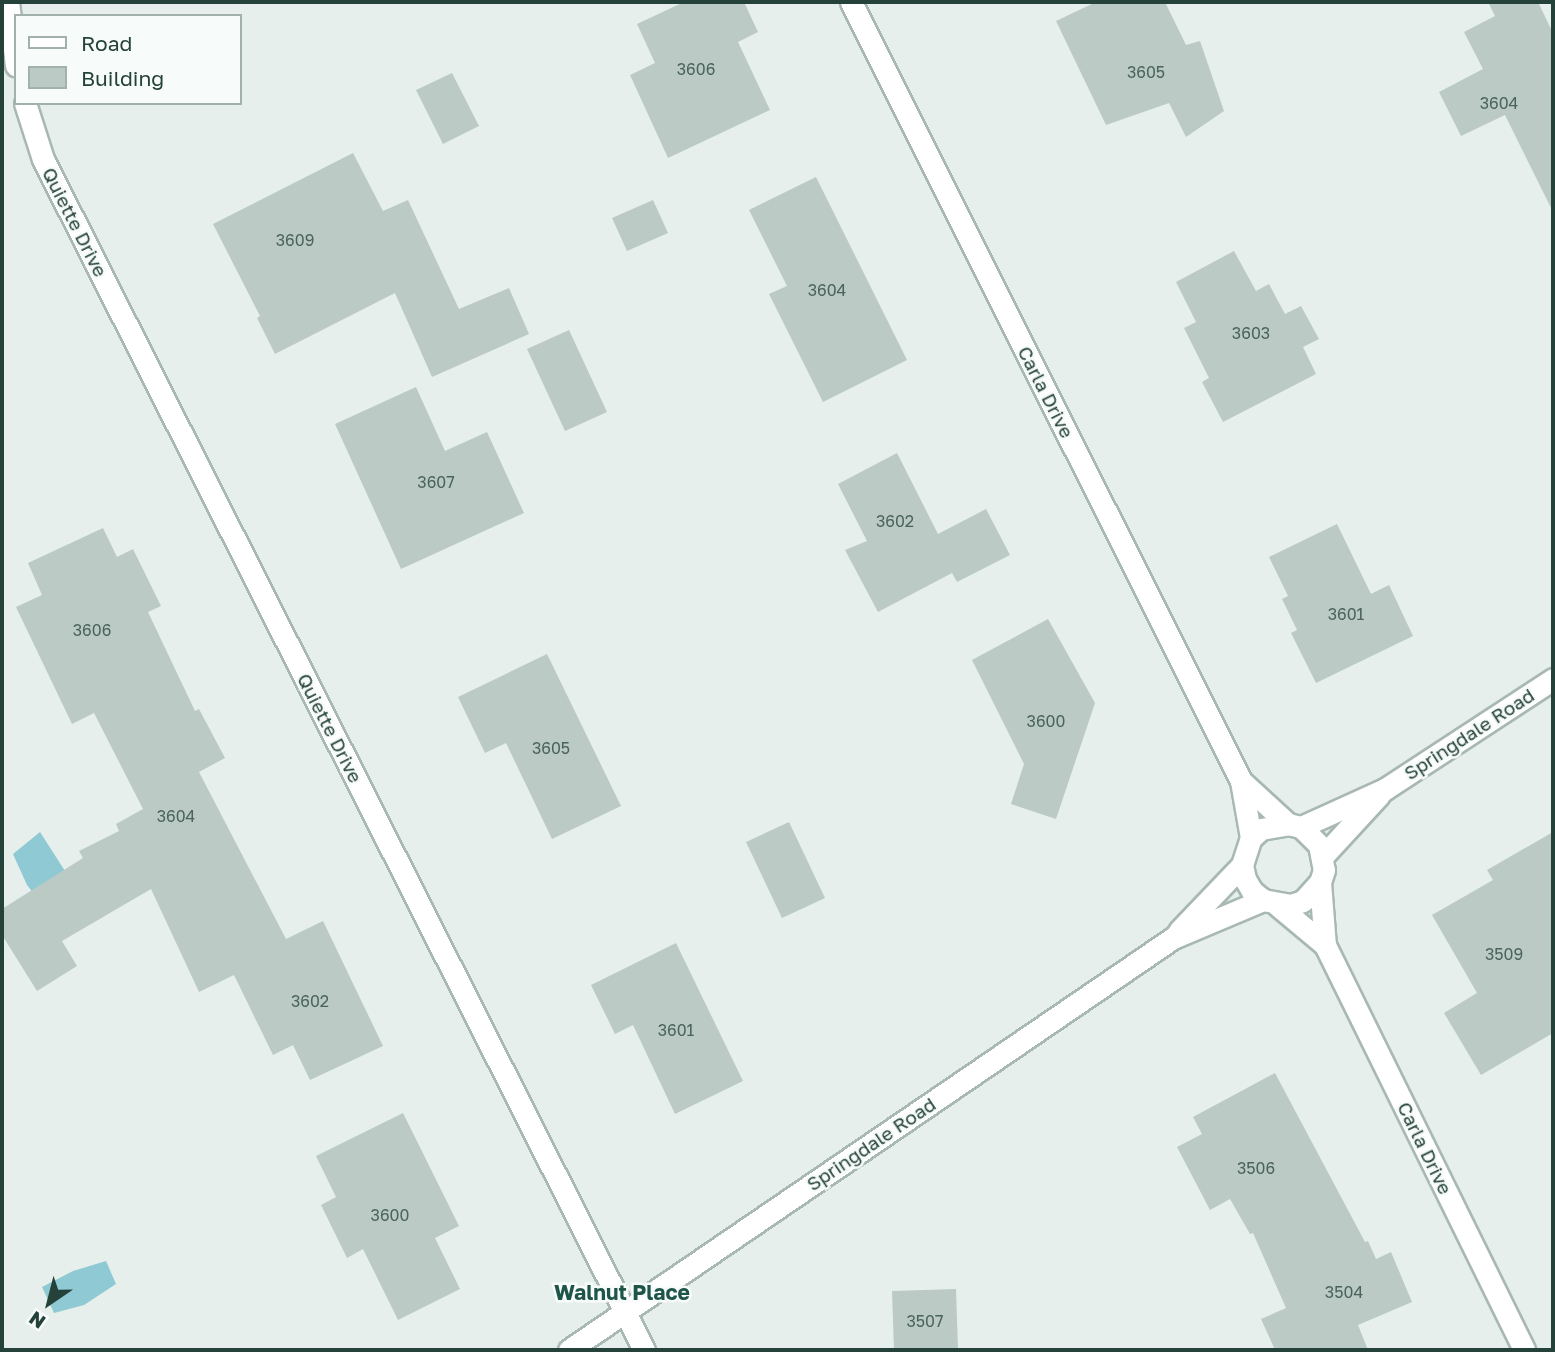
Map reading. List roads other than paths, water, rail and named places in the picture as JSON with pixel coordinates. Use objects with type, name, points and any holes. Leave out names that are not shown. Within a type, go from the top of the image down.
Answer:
[{"type":"street","points":[[8,2],[14,49]]},
{"type":"street","name":"Carla Drive","points":[[850,2],[1241,782],[1251,838]]},
{"type":"street","name":"Quiette Drive","points":[[26,105],[43,159],[644,1350]]},
{"type":"street","name":"Springdale Road","points":[[1294,825],[1385,789],[1553,679]]},
{"type":"street","name":"Carla Drive","points":[[1241,782],[1294,825]]},
{"type":"street","name":"Springdale Road","points":[[1323,856],[1385,789]]},
{"type":"street","points":[[1294,825],[1311,834],[1323,856],[1320,882],[1303,901],[1270,903],[1248,886],[1242,865],[1251,838],[1261,829],[1294,825]]},
{"type":"street","name":"Springdale Road","points":[[569,1350],[1172,938],[1242,865]]},
{"type":"street","name":"Carla Drive","points":[[1320,882],[1325,945],[1524,1350]]},
{"type":"street","name":"Carla Drive","points":[[1270,903],[1325,945]]},
{"type":"street","name":"Springdale Road","points":[[1172,938],[1270,903]]},
{"type":"water","points":[[40,832],[81,896],[50,914],[27,885],[13,854]]},
{"type":"water","points":[[106,1261],[116,1284],[84,1305],[54,1313],[42,1287],[73,1271]]},
{"type":"district","name":"Walnut Place","points":[[622,1292]]}]
